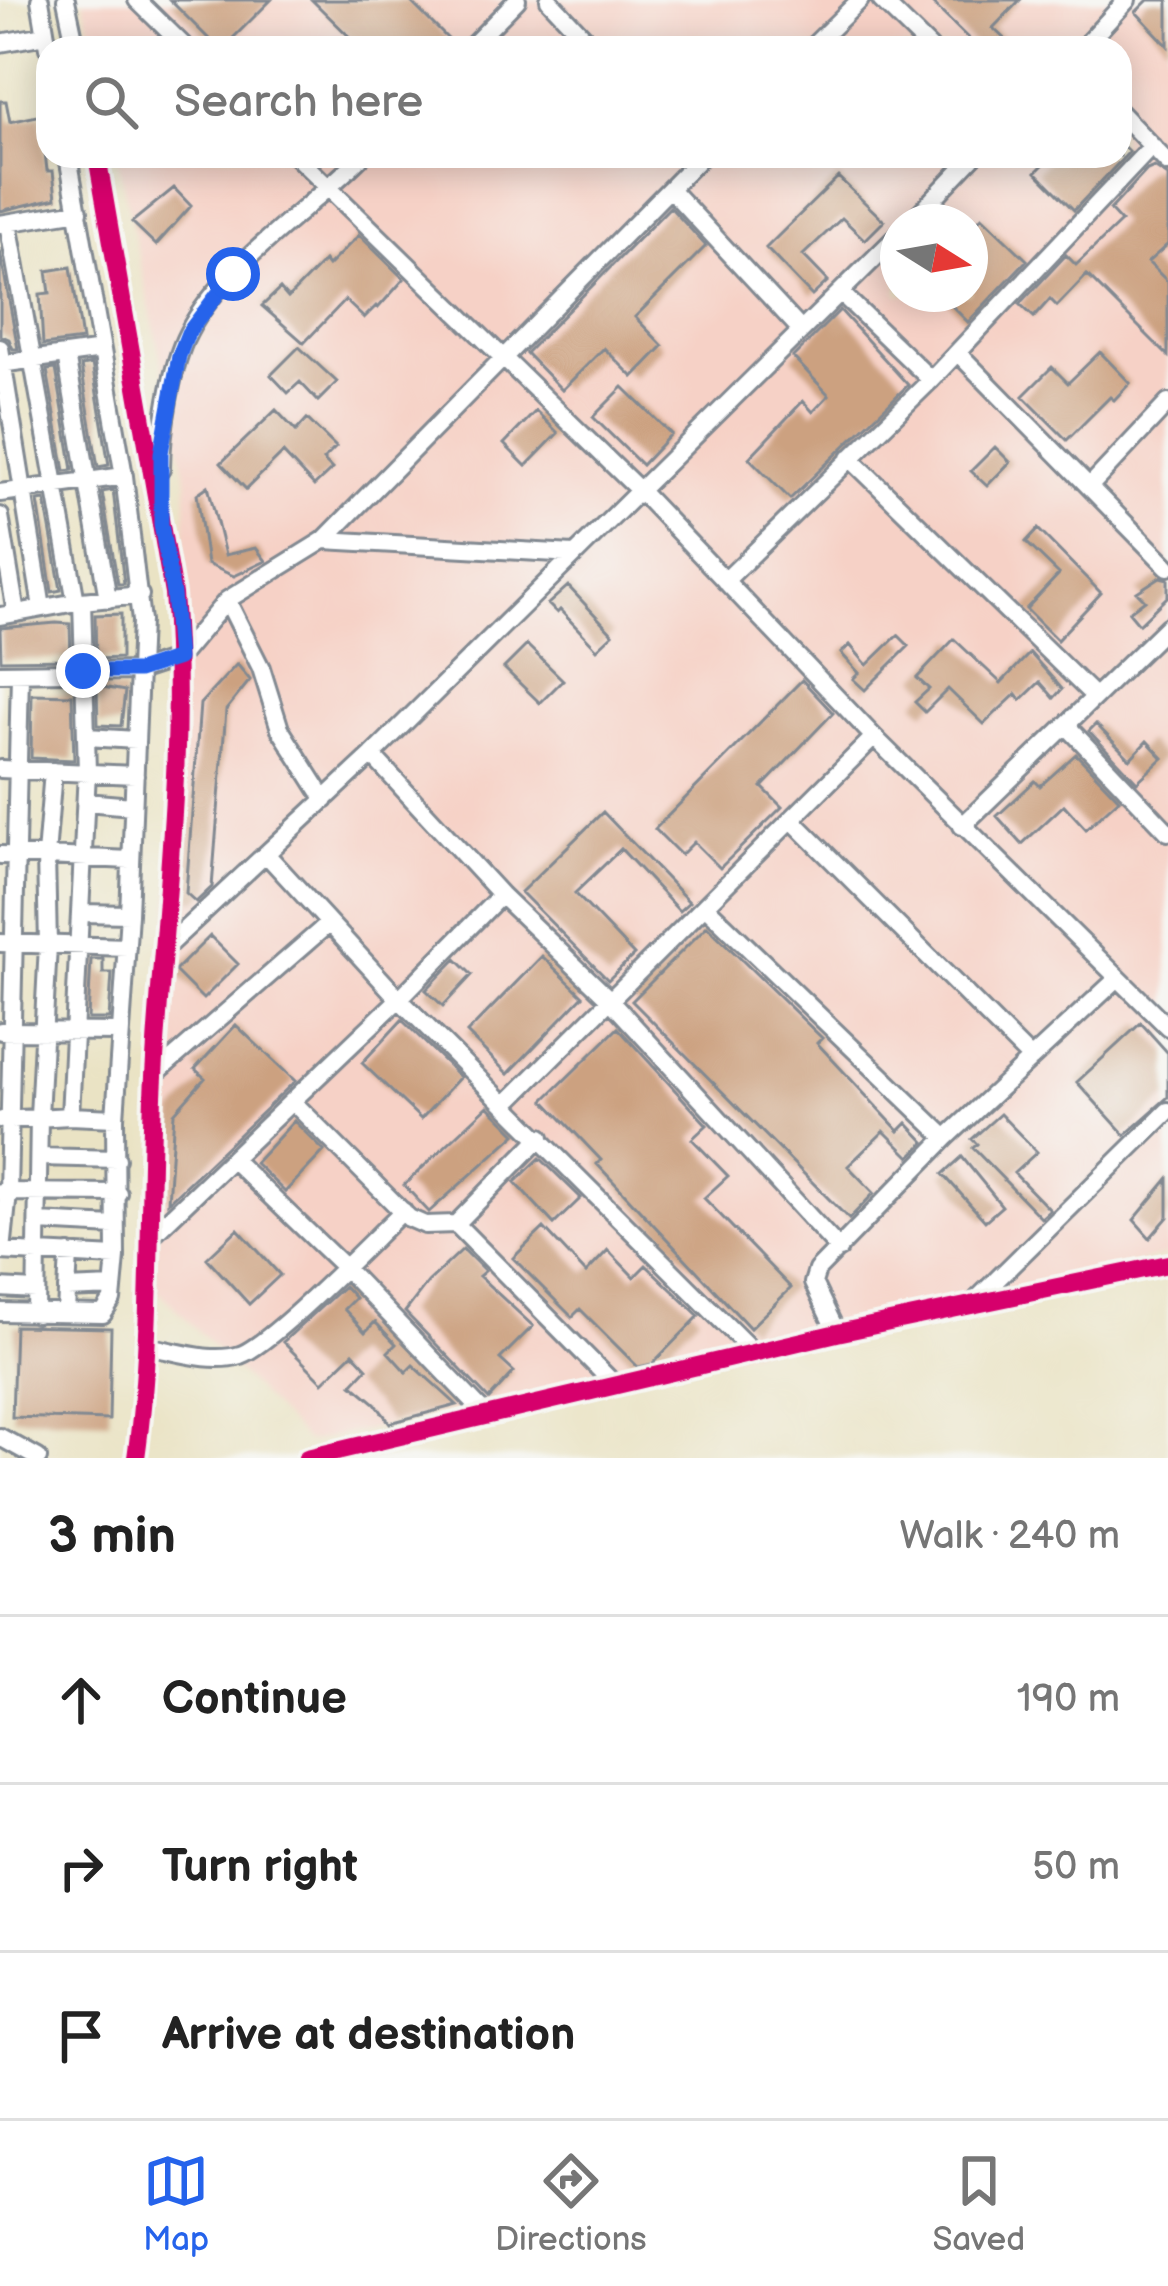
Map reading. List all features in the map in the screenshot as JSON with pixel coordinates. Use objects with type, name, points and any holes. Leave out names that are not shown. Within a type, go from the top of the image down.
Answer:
[{"type":"street","points":[[40,0],[46,36]]},
{"type":"street","points":[[66,0],[74,36]]},
{"type":"street","points":[[137,0],[174,36]]},
{"type":"street","points":[[482,36],[517,0]]},
{"type":"street","points":[[549,0],[583,36]]},
{"type":"street","points":[[824,36],[860,0]]},
{"type":"street","points":[[881,0],[918,36]]},
{"type":"street","points":[[1094,36],[1127,0]]},
{"type":"street","points":[[0,43],[36,42]]},
{"type":"street","points":[[1132,125],[1168,163]]},
{"type":"street","points":[[1132,167],[1152,146]]},
{"type":"street","points":[[0,1312],[103,1314],[110,1307],[116,1256],[115,1118],[130,914],[140,595],[70,168]]},
{"type":"street","points":[[99,168],[130,326],[173,594],[178,658],[166,947],[154,1075],[146,1346],[136,1458]]},
{"type":"street","points":[[308,168],[639,490],[962,826],[1166,1022]]},
{"type":"street","points":[[161,524],[161,453],[179,356],[188,333],[233,274],[350,168]]},
{"type":"street","points":[[0,674],[138,671],[178,658],[227,600],[324,540],[689,168]]},
{"type":"street","points":[[928,204],[963,168]]},
{"type":"street","points":[[725,580],[932,380],[1131,168]]},
{"type":"street","points":[[671,190],[801,330]]},
{"type":"street","points":[[70,1115],[87,771],[79,601],[4,224],[79,211]]},
{"type":"street","points":[[166,947],[326,800],[880,255]]},
{"type":"street","points":[[842,294],[932,380]]},
{"type":"street","points":[[42,608],[1,359],[32,361],[102,350]]},
{"type":"street","points":[[958,353],[1168,567]]},
{"type":"street","points":[[66,355],[108,599]]},
{"type":"street","points":[[1090,486],[1168,404]]},
{"type":"street","points":[[850,458],[1095,698]]},
{"type":"street","points":[[0,494],[124,476]]},
{"type":"street","points":[[0,516],[8,615],[140,595]]},
{"type":"street","points":[[324,540],[574,554]]},
{"type":"street","points":[[227,600],[262,668],[280,729],[326,800]]},
{"type":"street","points":[[962,826],[1168,626]]},
{"type":"street","points":[[20,674],[10,769],[1,1251],[116,1256]]},
{"type":"street","points":[[1066,725],[1168,832]]},
{"type":"street","points":[[87,737],[136,740]]},
{"type":"street","points":[[507,1103],[874,737]]},
{"type":"street","points":[[372,755],[501,895],[610,999],[839,1250]]},
{"type":"street","points":[[10,769],[135,775]]},
{"type":"street","points":[[36,1314],[52,771]]},
{"type":"street","points":[[86,802],[133,806]]},
{"type":"street","points":[[791,820],[1031,1059]]},
{"type":"street","points":[[8,855],[130,860]]},
{"type":"street","points":[[267,855],[399,999],[755,1354]]},
{"type":"street","points":[[150,1237],[501,895]]},
{"type":"street","points":[[48,902],[130,914]]},
{"type":"street","points":[[706,907],[946,1138]]},
{"type":"street","points":[[154,1075],[328,924]]},
{"type":"street","points":[[7,944],[127,947]]},
{"type":"street","points":[[838,1333],[813,1283],[817,1270],[946,1138],[1118,978]]},
{"type":"street","points":[[6,1031],[119,1032]]},
{"type":"street","points":[[293,1102],[403,1211],[425,1226],[456,1224],[541,1137]]},
{"type":"street","points":[[968,1307],[1168,1111]]},
{"type":"street","points":[[4,1120],[70,1115],[115,1118]]},
{"type":"street","points":[[39,1157],[117,1159]]},
{"type":"street","points":[[232,1159],[343,1266],[484,1414]]},
{"type":"street","points":[[4,1192],[118,1192]]},
{"type":"street","points":[[146,1346],[221,1358],[242,1354],[275,1330],[403,1211]]},
{"type":"street","points":[[39,1222],[115,1226]]},
{"type":"street","points":[[456,1224],[616,1386]]},
{"type":"street","points":[[66,1312],[69,1254]]},
{"type":"street","points":[[307,1458],[838,1333],[1168,1264]]},
{"type":"street","points":[[0,1288],[36,1283],[113,1287]]},
{"type":"street","points":[[0,1437],[38,1458]]},
{"type":"shaded area","points":[[83,0],[1168,0],[1168,1255],[756,1349],[307,1442],[155,1287],[187,480],[120,168],[1132,168],[1132,36],[91,36]]},
{"type":"building","points":[[170,0],[271,0],[235,36],[206,36]]},
{"type":"building","points":[[312,0],[409,0],[445,36],[349,36]]},
{"type":"building","points":[[929,0],[1020,0],[993,28],[1001,36],[966,36]]},
{"type":"building","points":[[1148,0],[1168,0],[1168,46],[1136,12]]},
{"type":"building","points":[[0,101],[6,101],[10,122],[36,116],[36,168],[53,171],[56,198],[0,211]]},
{"type":"building","points":[[1154,167],[1168,176],[1168,244],[1148,262],[1168,282],[1168,356],[1087,275],[1057,306],[1050,299],[1034,317],[1020,304],[1066,255],[1076,265],[1121,222],[1110,210]]},
{"type":"building","points":[[1040,168],[1114,168],[1074,210],[1036,172]]},
{"type":"building","points":[[838,177],[880,217],[880,225],[865,240],[842,218],[803,255],[828,281],[812,296],[766,248]]},
{"type":"building","points":[[174,188],[191,206],[156,245],[132,222]]},
{"type":"building","points":[[670,207],[706,246],[635,317],[663,346],[633,377],[604,348],[562,390],[526,353]]},
{"type":"building","points":[[988,223],[1027,260],[988,301]]},
{"type":"building","points":[[359,235],[404,279],[364,318],[345,300],[304,343],[262,306],[280,289],[288,298],[324,261],[328,266]]},
{"type":"building","points":[[0,251],[18,349],[0,335]]},
{"type":"building","points":[[71,267],[82,340],[43,345],[40,294],[50,293],[47,271]]},
{"type":"building","points":[[840,310],[908,385],[790,499],[749,458],[803,401],[813,412],[829,395],[793,357]]},
{"type":"building","points":[[958,312],[978,312],[968,322]]},
{"type":"building","points":[[299,347],[337,382],[318,401],[300,382],[288,393],[271,375]]},
{"type":"building","points":[[1100,352],[1130,383],[1067,440],[1023,396],[1052,367],[1068,383]]},
{"type":"building","points":[[92,364],[109,465],[98,467],[81,366]]},
{"type":"building","points":[[56,369],[73,470],[65,471],[47,370]]},
{"type":"building","points":[[623,387],[671,434],[642,465],[593,417]]},
{"type":"building","points":[[276,410],[296,431],[307,419],[336,447],[323,460],[332,469],[314,486],[283,453],[246,489],[221,463]]},
{"type":"building","points":[[536,411],[558,433],[526,466],[504,444]]},
{"type":"building","points":[[995,447],[1010,462],[987,486],[971,471]]},
{"type":"building","points":[[208,486],[225,555],[256,548],[266,561],[234,576],[207,564],[197,494]]},
{"type":"building","points":[[113,490],[124,584],[118,584],[102,492]]},
{"type":"building","points":[[45,500],[61,590],[52,592],[38,501]]},
{"type":"building","points":[[1038,529],[1101,593],[1057,640],[1026,609],[1059,574],[1026,542]]},
{"type":"building","points":[[1160,577],[1168,579],[1168,596],[1139,624],[1129,612],[1145,600],[1137,592]]},
{"type":"building","points":[[568,586],[613,634],[597,649],[560,610],[557,613],[548,604]]},
{"type":"building","points":[[121,614],[121,658],[96,659],[95,615]]},
{"type":"building","points":[[70,624],[71,659],[1,660],[0,628]]},
{"type":"building","points":[[898,635],[909,646],[865,690],[853,679],[859,673],[841,653],[850,645],[867,665]]},
{"type":"building","points":[[954,639],[1001,683],[1030,653],[1062,689],[1054,698],[1040,682],[1021,700],[1016,694],[984,724],[948,689],[925,712],[915,702],[929,689],[917,678]]},
{"type":"building","points":[[527,645],[563,680],[540,703],[504,668]]},
{"type":"building","points":[[237,664],[250,680],[226,710],[212,887],[196,902],[186,893],[200,704]]},
{"type":"building","points":[[802,680],[833,713],[762,787],[782,807],[720,868],[694,842],[681,855],[655,829]]},
{"type":"building","points":[[97,686],[125,691],[121,726],[98,725]]},
{"type":"building","points":[[32,694],[72,695],[74,760],[31,758]]},
{"type":"building","points":[[1096,724],[1130,759],[1147,741],[1163,758],[1137,782],[1089,731]]},
{"type":"building","points":[[1076,754],[1119,799],[1086,829],[1064,805],[1022,844],[997,816],[1035,781],[1040,786]]},
{"type":"building","points":[[603,812],[689,902],[679,911],[621,849],[575,893],[634,955],[608,980],[521,892]]},
{"type":"building","points":[[707,926],[822,1038],[817,1043],[899,1131],[907,1123],[925,1142],[910,1157],[884,1131],[848,1166],[874,1193],[849,1219],[632,1001]]},
{"type":"building","points":[[210,936],[238,964],[203,999],[175,971]]},
{"type":"building","points":[[542,956],[583,996],[508,1074],[467,1033]]},
{"type":"building","points":[[91,959],[103,959],[103,973],[112,973],[109,1019],[88,1019]]},
{"type":"building","points":[[456,959],[472,975],[443,1006],[426,990]]},
{"type":"building","points":[[402,1020],[460,1077],[421,1119],[362,1063]]},
{"type":"building","points":[[1141,1023],[1168,1053],[1168,1097],[1125,1135],[1077,1082]]},
{"type":"building","points":[[236,1025],[295,1081],[168,1202],[174,1113],[205,1078],[195,1069]]},
{"type":"building","points":[[618,1028],[707,1125],[692,1139],[728,1176],[704,1198],[791,1288],[750,1328],[544,1100]]},
{"type":"building","points":[[488,1106],[516,1134],[429,1212],[404,1185]]},
{"type":"building","points":[[1000,1114],[1037,1152],[1014,1173],[1050,1210],[1041,1218],[973,1148],[977,1144],[972,1139]]},
{"type":"building","points":[[294,1121],[324,1151],[285,1192],[255,1163]]},
{"type":"building","points":[[962,1157],[1002,1206],[985,1221],[943,1174]]},
{"type":"building","points":[[540,1158],[581,1198],[554,1224],[515,1182]]},
{"type":"building","points":[[1168,1179],[1168,1217],[1150,1238],[1134,1220]]},
{"type":"building","points":[[544,1228],[586,1273],[608,1250],[634,1277],[646,1265],[699,1316],[652,1364],[638,1367],[580,1309],[572,1317],[513,1258]]},
{"type":"building","points":[[238,1229],[280,1275],[249,1304],[207,1258]]},
{"type":"building","points":[[463,1249],[485,1271],[479,1276],[533,1326],[500,1359],[514,1372],[489,1399],[405,1312]]},
{"type":"building","points":[[344,1286],[355,1298],[344,1309],[365,1332],[375,1322],[396,1344],[388,1352],[406,1372],[413,1365],[457,1405],[390,1423],[352,1384],[367,1368],[353,1353],[323,1382],[283,1342]]},
{"type":"building","points":[[15,1326],[111,1328],[109,1420],[12,1417]]},
{"type":"cycle path","points":[[99,168],[173,594],[176,654],[175,775],[154,1076],[148,1315],[136,1458]]},
{"type":"cycle path","points":[[307,1458],[837,1333],[1168,1264]]},
{"type":"route","points":[[83,671],[138,671],[178,658],[161,524],[161,453],[179,356],[188,333],[233,274]]}]
